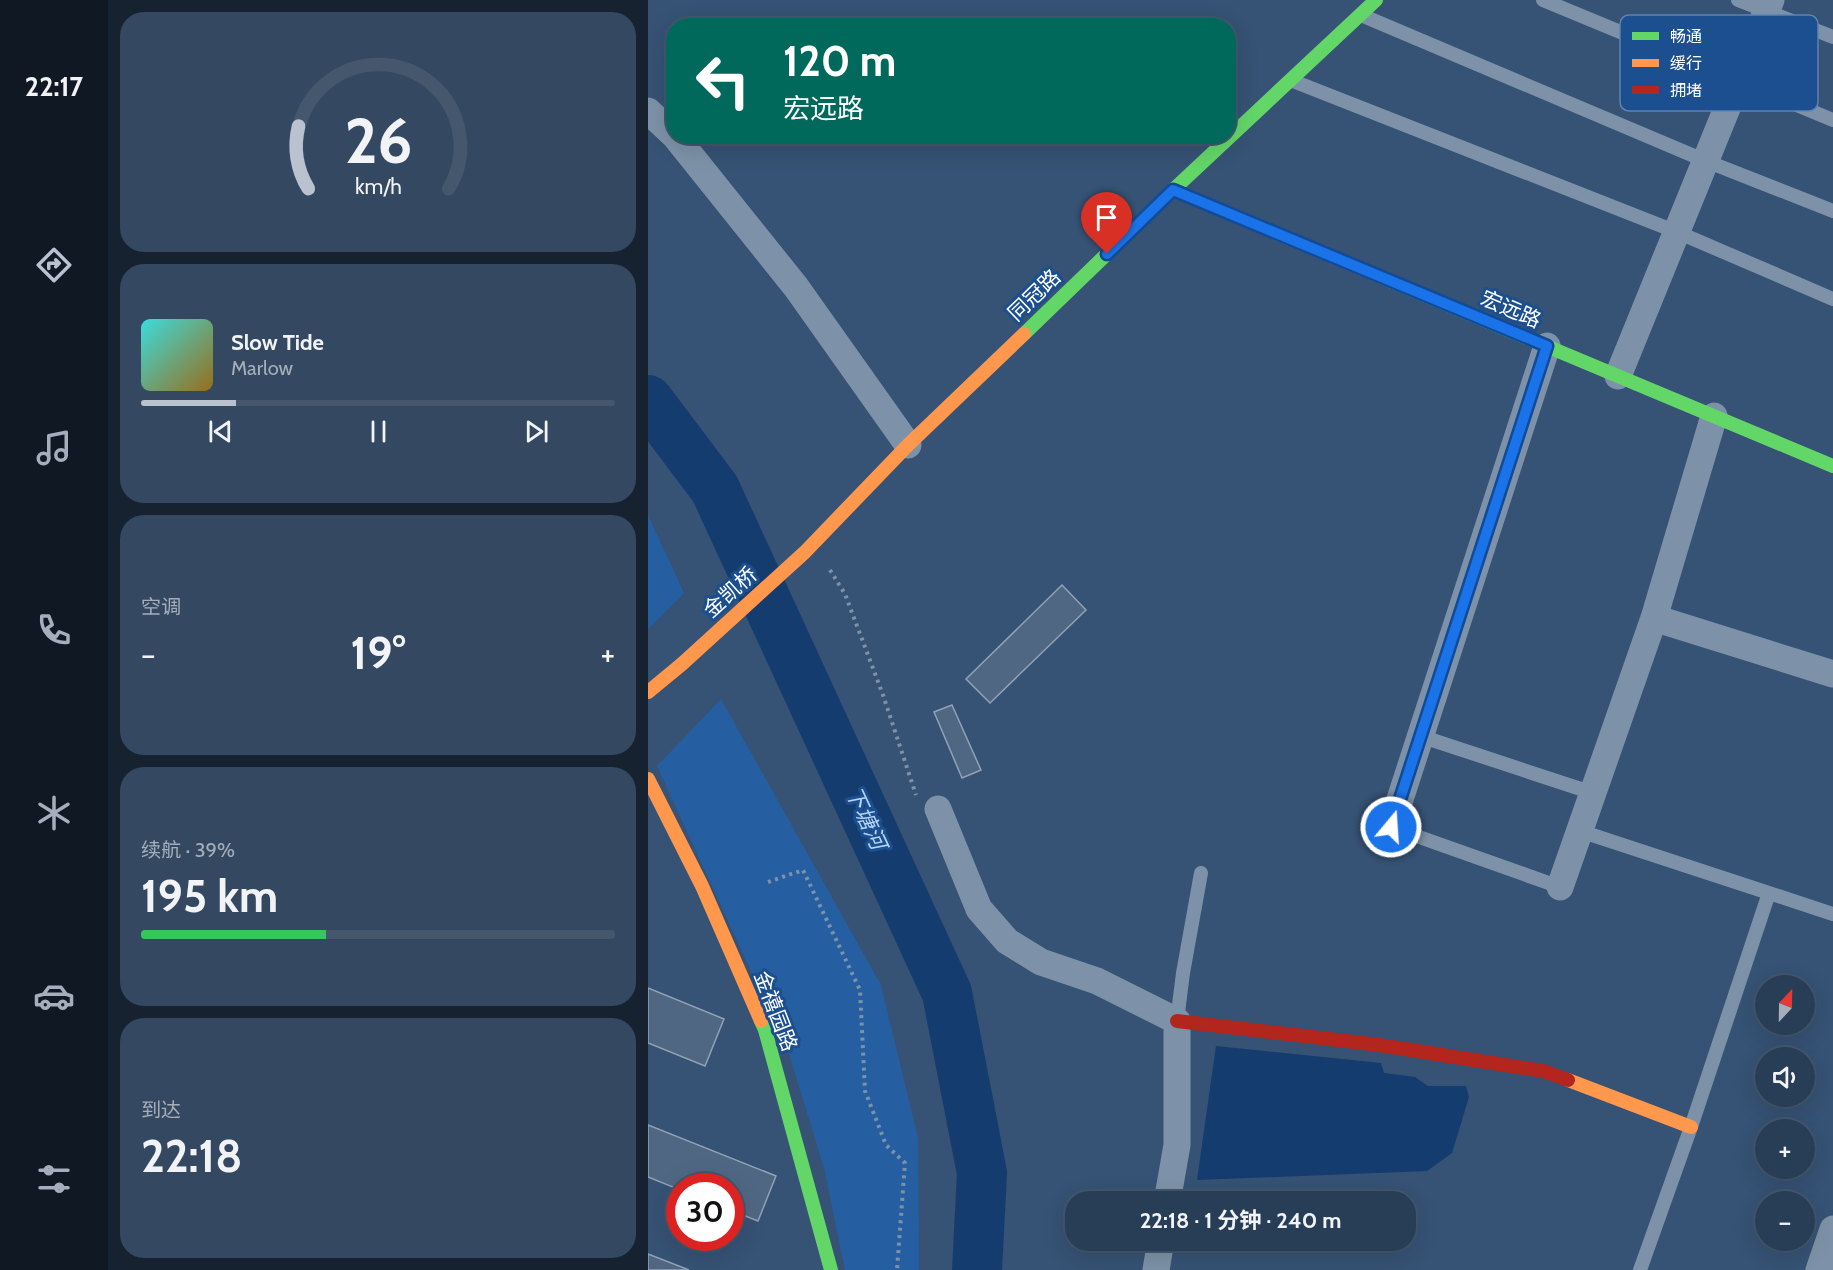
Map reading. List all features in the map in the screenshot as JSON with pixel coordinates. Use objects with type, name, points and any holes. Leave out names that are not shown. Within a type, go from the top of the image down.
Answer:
[{"type":"street","name":"同冠路","points":[[1236,131],[1376,0]]},
{"type":"street","points":[[648,111],[666,128]]},
{"type":"street","points":[[1618,376],[1726,111]]},
{"type":"street","points":[[680,144],[796,287],[908,445]]},
{"type":"street","name":"同冠路","points":[[810,548],[908,445],[1222,144]]},
{"type":"street","name":"宏远路","points":[[1173,190],[1833,466]]},
{"type":"street","points":[[1391,827],[1547,346]]},
{"type":"street","points":[[1560,886],[1654,618],[1714,416]]},
{"type":"street","name":"金凯桥","points":[[648,693],[810,548]]},
{"type":"street","points":[[1654,618],[1832,669]]},
{"type":"street","name":"金禧园路","points":[[648,779],[702,886],[765,1030],[831,1270]]},
{"type":"street","points":[[938,809],[979,909],[1007,940],[1041,962],[1097,981],[1177,1021],[1379,1045],[1543,1071],[1690,1127]]},
{"type":"street","points":[[1169,1191],[1177,1145],[1177,1021]]},
{"type":"street","points":[[1819,1270],[1833,1229]]},
{"type":"street","points":[[1156,1270],[1159,1251]]},
{"type":"lane","points":[[1543,0],[1620,31]]},
{"type":"lane","points":[[1738,0],[1769,6],[1788,15]]},
{"type":"lane","points":[[1360,15],[1706,161],[1833,211]]},
{"type":"lane","points":[[1818,30],[1833,37]]},
{"type":"lane","points":[[1291,80],[1677,232],[1833,299]]},
{"type":"lane","points":[[1812,111],[1833,120]]},
{"type":"lane","points":[[1420,736],[1593,794]]},
{"type":"lane","points":[[1391,827],[1560,886]]},
{"type":"lane","points":[[1580,831],[1833,914]]},
{"type":"lane","points":[[1177,1021],[1201,873]]},
{"type":"lane","points":[[1640,1270],[1769,893]]},
{"type":"path","points":[[810,548],[845,594],[883,695],[922,814],[938,809]]},
{"type":"path","points":[[768,882],[803,870],[860,990],[865,1091],[886,1145],[905,1163],[897,1270]]},
{"type":"shaded area","points":[[648,515],[684,593],[648,629]]},
{"type":"shaded area","points":[[721,699],[881,985],[918,1138],[919,1270],[845,1270],[824,1168],[789,1054],[657,766]]},
{"type":"shaded area","points":[[1216,1046],[1381,1063],[1384,1073],[1415,1077],[1428,1086],[1466,1086],[1469,1097],[1452,1153],[1427,1171],[1197,1180]]},
{"type":"building","points":[[1062,585],[1086,610],[990,703],[966,679]]},
{"type":"building","points":[[952,705],[981,770],[962,778],[934,712]]},
{"type":"building","points":[[648,988],[724,1019],[705,1066],[648,1043]]},
{"type":"building","points":[[648,1125],[776,1176],[758,1221],[744,1216],[744,1173],[666,1173],[666,1184],[648,1177]]},
{"type":"building","points":[[648,1254],[689,1270],[648,1270]]},
{"type":"waterway","name":"下塘河","points":[[648,400],[715,489],[947,993],[982,1173],[977,1270]]},
{"type":"traffic: fast","points":[[1236,131],[1376,0]]},
{"type":"traffic: fast","points":[[1024,334],[1222,144]]},
{"type":"traffic: fast","points":[[1393,282],[1833,466]]},
{"type":"traffic: fast","points":[[761,1021],[831,1270]]},
{"type":"traffic: slow","points":[[1173,190],[1393,282]]},
{"type":"traffic: slow","points":[[648,692],[805,552],[908,445],[1024,334]]},
{"type":"traffic: slow","points":[[648,779],[702,886],[761,1021]]},
{"type":"traffic: slow","points":[[1568,1080],[1691,1127]]},
{"type":"traffic: jam","points":[[1177,1021],[1379,1045],[1543,1071],[1568,1080]]},
{"type":"route","points":[[1107,254],[1173,190],[1547,346],[1391,827]]}]
